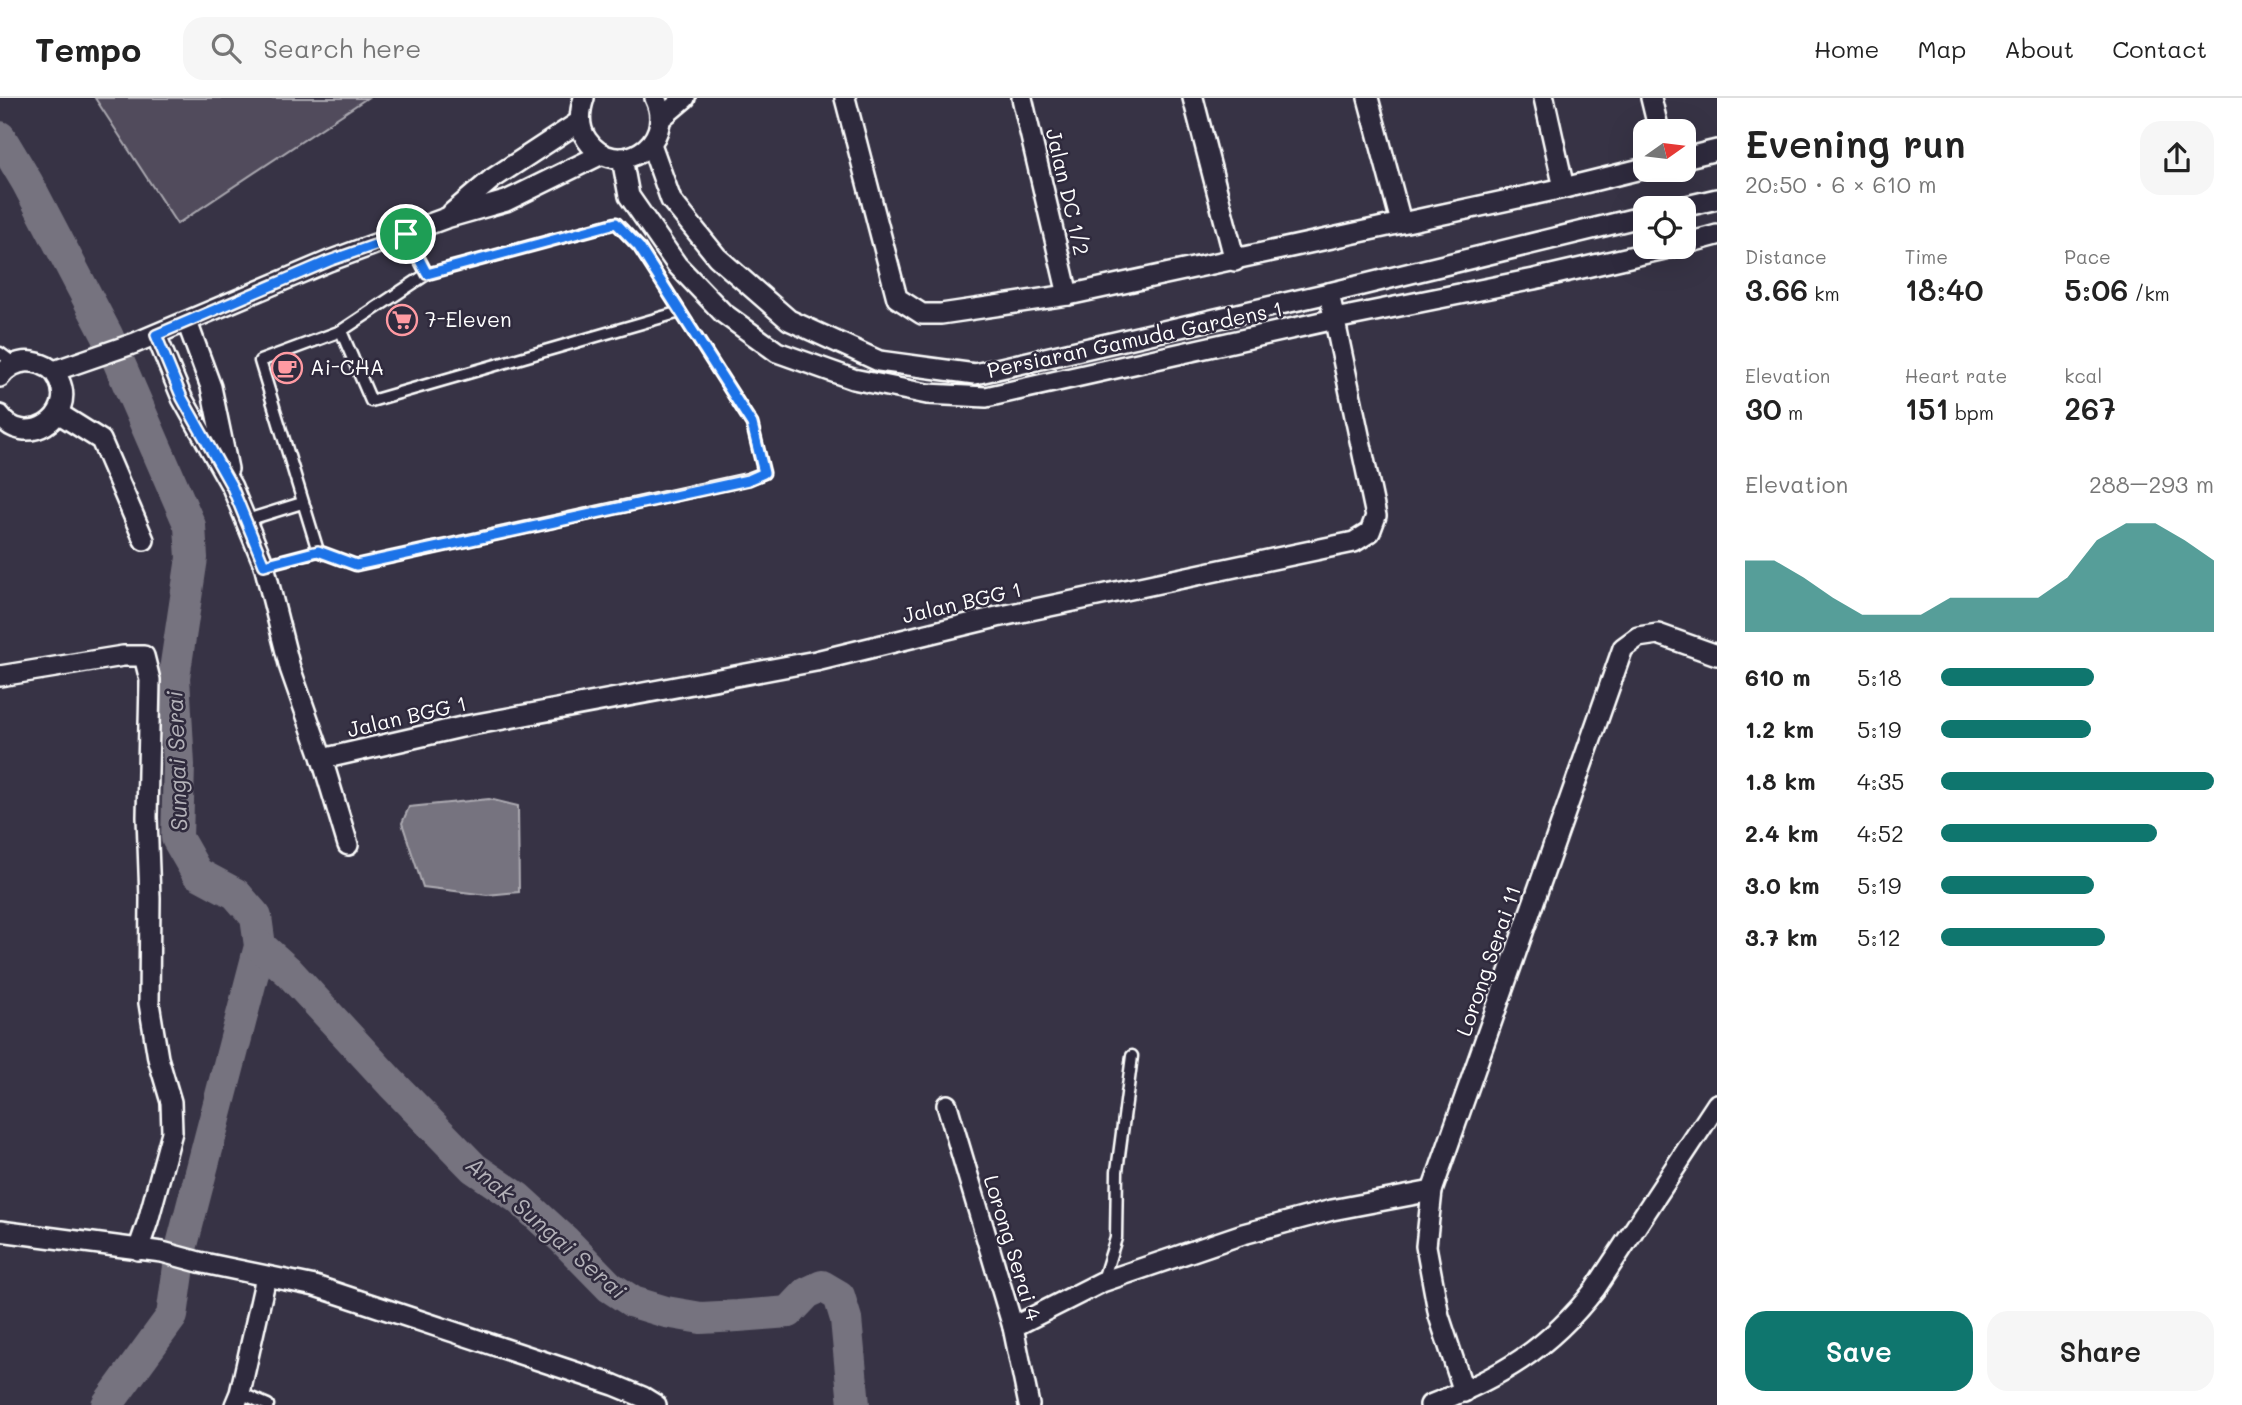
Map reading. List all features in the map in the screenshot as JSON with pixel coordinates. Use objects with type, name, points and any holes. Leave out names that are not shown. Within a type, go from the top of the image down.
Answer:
[{"type":"street","points":[[584,98],[579,122],[583,135],[591,146],[602,154],[622,158],[632,156],[651,144],[658,132],[659,106],[655,98]]},
{"type":"street","points":[[660,119],[685,98]]},
{"type":"street","points":[[845,98],[897,298],[922,314],[941,314],[1068,296],[1633,171]]},
{"type":"street","name":"Jalan DC 1/2","points":[[1022,98],[1068,296]]},
{"type":"street","points":[[1193,98],[1235,261]]},
{"type":"street","points":[[1368,98],[1401,222]]},
{"type":"street","points":[[1544,98],[1564,188]]},
{"type":"street","points":[[1651,98],[1656,119]]},
{"type":"street","points":[[446,218],[492,179],[579,122]]},
{"type":"street","name":"Persiaran Gamuda Gardens 1","points":[[651,144],[671,200],[717,257],[789,320],[879,361],[975,374],[1329,293],[1633,219]]},
{"type":"street","points":[[1696,156],[1717,150]]},
{"type":"street","points":[[54,371],[156,335],[329,261],[446,218],[506,201],[602,154]]},
{"type":"street","name":"Persiaran Gamuda Gardens 1","points":[[622,158],[629,196],[677,265],[723,313],[777,352],[853,379],[927,394],[986,397],[1633,256]]},
{"type":"street","points":[[1696,204],[1717,199]]},
{"type":"street","points":[[1696,241],[1717,235]]},
{"type":"street","name":"Jalan BGG 1","points":[[322,759],[466,726],[816,661],[997,617],[1354,542],[1370,532],[1376,516],[1329,293]]},
{"type":"street","points":[[187,322],[211,387],[232,487]]},
{"type":"street","points":[[156,335],[182,398],[232,487],[264,565],[290,668],[348,845]]},
{"type":"street","points":[[0,377],[6,369],[8,358],[36,362],[54,371],[63,395],[58,413],[46,426],[35,430],[12,426],[0,415]]},
{"type":"street","points":[[58,413],[102,440],[144,540]]},
{"type":"street","name":"Lorong Serai 11","points":[[1464,1392],[1439,1316],[1426,1246],[1432,1191],[1623,648],[1638,637],[1658,634],[1717,655]]},
{"type":"street","points":[[0,676],[123,656],[144,656],[147,668],[149,1003],[159,1058],[171,1102],[172,1132],[138,1250]]},
{"type":"street","points":[[1430,1405],[1464,1392],[1520,1362],[1577,1313],[1717,1104]]},
{"type":"street","name":"Lorong Serai 4","points":[[947,1105],[1013,1327],[1029,1405]]},
{"type":"street","points":[[1013,1327],[1102,1282],[1243,1234],[1332,1210],[1432,1191]]},
{"type":"street","points":[[0,1231],[162,1252],[315,1286],[614,1385],[643,1396],[656,1405]]},
{"type":"street","points":[[238,1399],[266,1277]]},
{"type":"lane","points":[[264,565],[318,551],[356,565],[620,509],[748,480],[764,473],[752,424],[639,247],[616,223],[427,274],[341,331],[260,361],[318,551]]},
{"type":"lane","points":[[406,234],[427,274]]},
{"type":"lane","points":[[341,331],[371,401],[680,312]]},
{"type":"lane","points":[[247,520],[302,503]]},
{"type":"lane","points":[[1102,1282],[1116,1238],[1117,1171],[1132,1056]]},
{"type":"lane","points":[[238,1399],[268,1405]]},
{"type":"shaded area","points":[[95,98],[367,98],[177,224]]},
{"type":"shaded area","points":[[489,799],[518,806],[519,892],[487,895],[423,887],[402,823],[409,807]]},
{"type":"waterway","name":"Sungai Serai","points":[[0,137],[27,182],[107,335],[190,526],[192,558],[174,677],[179,765],[177,838],[197,873],[236,894],[256,917],[260,946],[182,1245],[172,1316],[107,1405]]},
{"type":"waterway","name":"Anak Sungai Serai","points":[[260,946],[289,972],[474,1168],[518,1198],[610,1287],[633,1302],[666,1312],[701,1318],[789,1312],[807,1293],[822,1286],[839,1296],[846,1319],[854,1405]]},
{"type":"place","name":"7-Eleven","points":[[402,320]]},
{"type":"place","name":"Ai-CHA","points":[[287,368]]},
{"type":"route","points":[[616,223],[639,247],[752,424],[764,473],[748,480],[620,509],[356,565],[318,551],[264,565],[232,487],[182,398],[156,335],[329,261],[406,234],[427,274],[616,223]]}]
